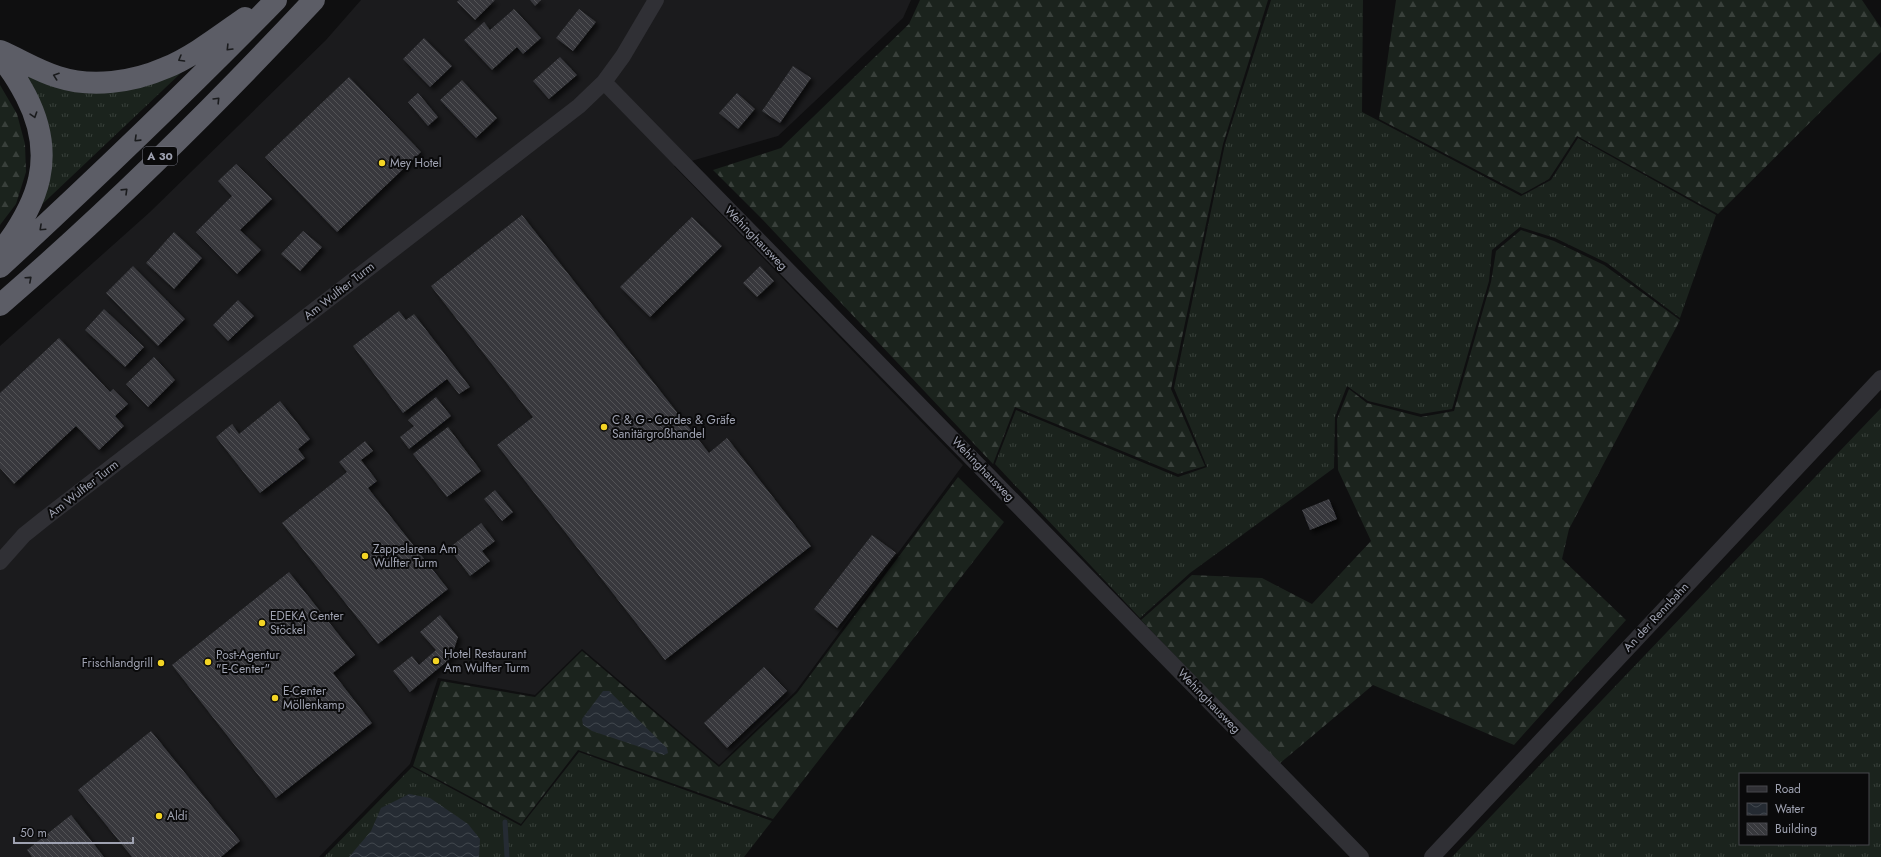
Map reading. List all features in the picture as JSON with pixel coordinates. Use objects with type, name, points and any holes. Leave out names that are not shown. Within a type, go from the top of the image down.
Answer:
[{"type":"highway","points":[[0,51],[58,77],[90,83],[126,80],[166,68],[202,47],[273,0]]},
{"type":"highway","name":"A 30","points":[[0,268],[177,100],[276,0]]},
{"type":"highway","name":"A 30","points":[[0,305],[123,192],[209,108],[314,0]]},
{"type":"highway","points":[[0,58],[18,82],[30,104],[38,130],[42,155],[40,182],[31,208],[17,232],[0,254]]},
{"type":"street","name":"Am Wulfter Turm","points":[[0,562],[24,535],[44,518],[579,106],[604,82],[623,56],[656,0]]},
{"type":"street","name":"Wehinghausweg","points":[[604,82],[1361,857]]},
{"type":"street","name":"An der Rennbahn","points":[[1432,857],[1881,378]]},
{"type":"shaded area","points":[[361,0],[911,0],[903,18],[778,136],[674,166],[963,465],[796,691],[719,765],[582,649],[535,695],[438,678],[410,764],[319,857],[0,857],[0,346],[150,212],[326,40]]},
{"type":"green space","points":[[920,0],[1268,0],[1223,144],[1171,389],[1205,466],[1178,474],[1015,407],[993,464],[760,217],[713,170],[781,148],[909,24]]},
{"type":"green space","points":[[1271,0],[1363,0],[1362,112],[1521,196],[1551,180],[1578,138],[1716,215],[1680,318],[1607,263],[1555,238],[1520,227],[1492,250],[1489,281],[1452,409],[1421,414],[1368,401],[1347,386],[1335,417],[1334,468],[1190,573],[1140,618],[995,464],[1016,410],[1178,477],[1207,467],[1174,388],[1225,144]]},
{"type":"green space","points":[[1396,0],[1862,0],[1881,28],[1881,52],[1718,214],[1577,136],[1549,179],[1522,194],[1379,119]]},
{"type":"green space","points":[[7,59],[57,84],[182,72],[34,212],[46,181]]},
{"type":"green space","points":[[0,85],[17,114],[25,144],[26,172],[16,204],[0,225]]},
{"type":"green space","points":[[1521,230],[1554,241],[1604,265],[1680,320],[1569,529],[1562,559],[1626,620],[1514,745],[1373,685],[1279,764],[1141,620],[1192,575],[1262,578],[1312,604],[1371,541],[1338,470],[1337,419],[1349,389],[1367,403],[1421,417],[1454,411],[1491,282],[1496,251]]},
{"type":"green space","points":[[1881,408],[1881,857],[1452,857]]},
{"type":"green space","points":[[958,477],[1004,522],[773,819],[578,750],[521,824],[413,766],[441,681],[535,697],[582,651],[719,767],[797,693]]},
{"type":"green space","points":[[579,752],[772,821],[744,857],[324,857],[412,767],[521,826]]},
{"type":"water","points":[[603,691],[609,691],[667,748],[668,753],[664,755],[592,731],[583,725],[582,719]]},
{"type":"water","points":[[409,794],[430,798],[468,824],[480,839],[479,857],[349,857],[371,831],[381,808]]},
{"type":"building","points":[[459,0],[495,0],[475,20],[457,2]]},
{"type":"building","points":[[530,0],[541,0],[535,6]]},
{"type":"building","points":[[514,9],[541,38],[523,54],[517,47],[492,70],[464,40],[484,22],[490,30]]},
{"type":"building","points":[[579,9],[596,22],[573,51],[556,38]]},
{"type":"building","points":[[424,38],[452,66],[430,87],[403,59]]},
{"type":"building","points":[[560,57],[577,75],[549,99],[533,81]]},
{"type":"building","points":[[793,66],[811,78],[780,123],[762,111]]},
{"type":"building","points":[[349,77],[421,152],[337,232],[265,157]]},
{"type":"building","points":[[462,80],[497,118],[476,138],[440,100]]},
{"type":"building","points":[[418,93],[438,117],[428,126],[408,102]]},
{"type":"building","points":[[737,93],[755,109],[738,129],[719,113]]},
{"type":"building","points":[[236,164],[272,199],[240,230],[261,250],[237,274],[196,232],[232,196],[218,181]]},
{"type":"building","name":"C & G - Cordes & Gräfe Sanitärgroßhandel","points":[[522,215],[709,453],[727,438],[811,546],[665,660],[497,445],[533,417],[431,286]]},
{"type":"building","points":[[692,217],[722,246],[650,317],[620,287]]},
{"type":"building","points":[[303,231],[322,247],[300,271],[281,254]]},
{"type":"building","points":[[174,232],[202,258],[174,289],[146,263]]},
{"type":"building","points":[[133,266],[185,319],[158,346],[106,293]]},
{"type":"building","points":[[760,266],[774,281],[757,297],[743,283]]},
{"type":"building","points":[[238,300],[254,316],[228,341],[213,325]]},
{"type":"building","points":[[104,309],[144,347],[125,367],[85,330]]},
{"type":"building","points":[[399,311],[406,320],[414,314],[470,387],[459,394],[447,379],[403,413],[353,346]]},
{"type":"building","points":[[59,338],[110,392],[113,389],[128,404],[115,416],[124,426],[99,450],[76,426],[14,484],[0,468],[0,393]]},
{"type":"building","points":[[154,357],[175,380],[148,407],[126,384]]},
{"type":"building","points":[[436,397],[451,416],[409,449],[400,437],[414,426],[408,420]]},
{"type":"building","points":[[280,401],[310,439],[298,449],[305,458],[260,493],[216,437],[232,424],[239,434]]},
{"type":"building","points":[[448,427],[481,471],[447,497],[413,454]]},
{"type":"building","name":"Zappelarena Am Wulfter Turm","points":[[365,441],[373,451],[361,460],[377,481],[368,488],[448,589],[378,644],[282,523],[347,472],[339,462]]},
{"type":"building","points":[[495,490],[513,512],[502,521],[484,499]]},
{"type":"building","points":[[1329,499],[1337,519],[1310,530],[1302,510]]},
{"type":"building","points":[[481,523],[495,541],[482,551],[490,561],[470,576],[449,548]]},
{"type":"building","points":[[872,535],[896,553],[837,628],[814,609]]},
{"type":"building","name":"E-Center Möllenkamp","points":[[289,572],[355,655],[333,673],[372,723],[276,798],[172,665]]},
{"type":"building","points":[[440,615],[458,637],[451,658],[410,692],[393,671],[412,656],[419,665],[436,650],[420,632]]},
{"type":"building","points":[[764,667],[787,691],[727,748],[704,723]]},
{"type":"building","name":"Aldi","points":[[151,731],[240,841],[221,857],[132,857],[78,790]]},
{"type":"building","points":[[71,815],[104,857],[32,857],[27,850]]},
{"type":"waterway","points":[[505,822],[507,857]]},
{"type":"place","name":"Mey Hotel","points":[[382,163]]},
{"type":"place","name":"C & G - Cordes & Gräfe Sanitärgroßhandel","points":[[604,427]]},
{"type":"place","name":"Zappelarena Am Wulfter Turm","points":[[365,556]]},
{"type":"place","name":"EDEKA Center Stöckel","points":[[262,623]]},
{"type":"place","name":"Hotel Restaurant Am Wulfter Turm","points":[[436,661]]},
{"type":"place","name":"Post-Agentur \"E-Center\"","points":[[208,662]]},
{"type":"place","name":"Frischlandgrill","points":[[161,663]]},
{"type":"place","name":"E-Center Möllenkamp","points":[[275,698]]},
{"type":"place","name":"Aldi","points":[[159,816]]}]
